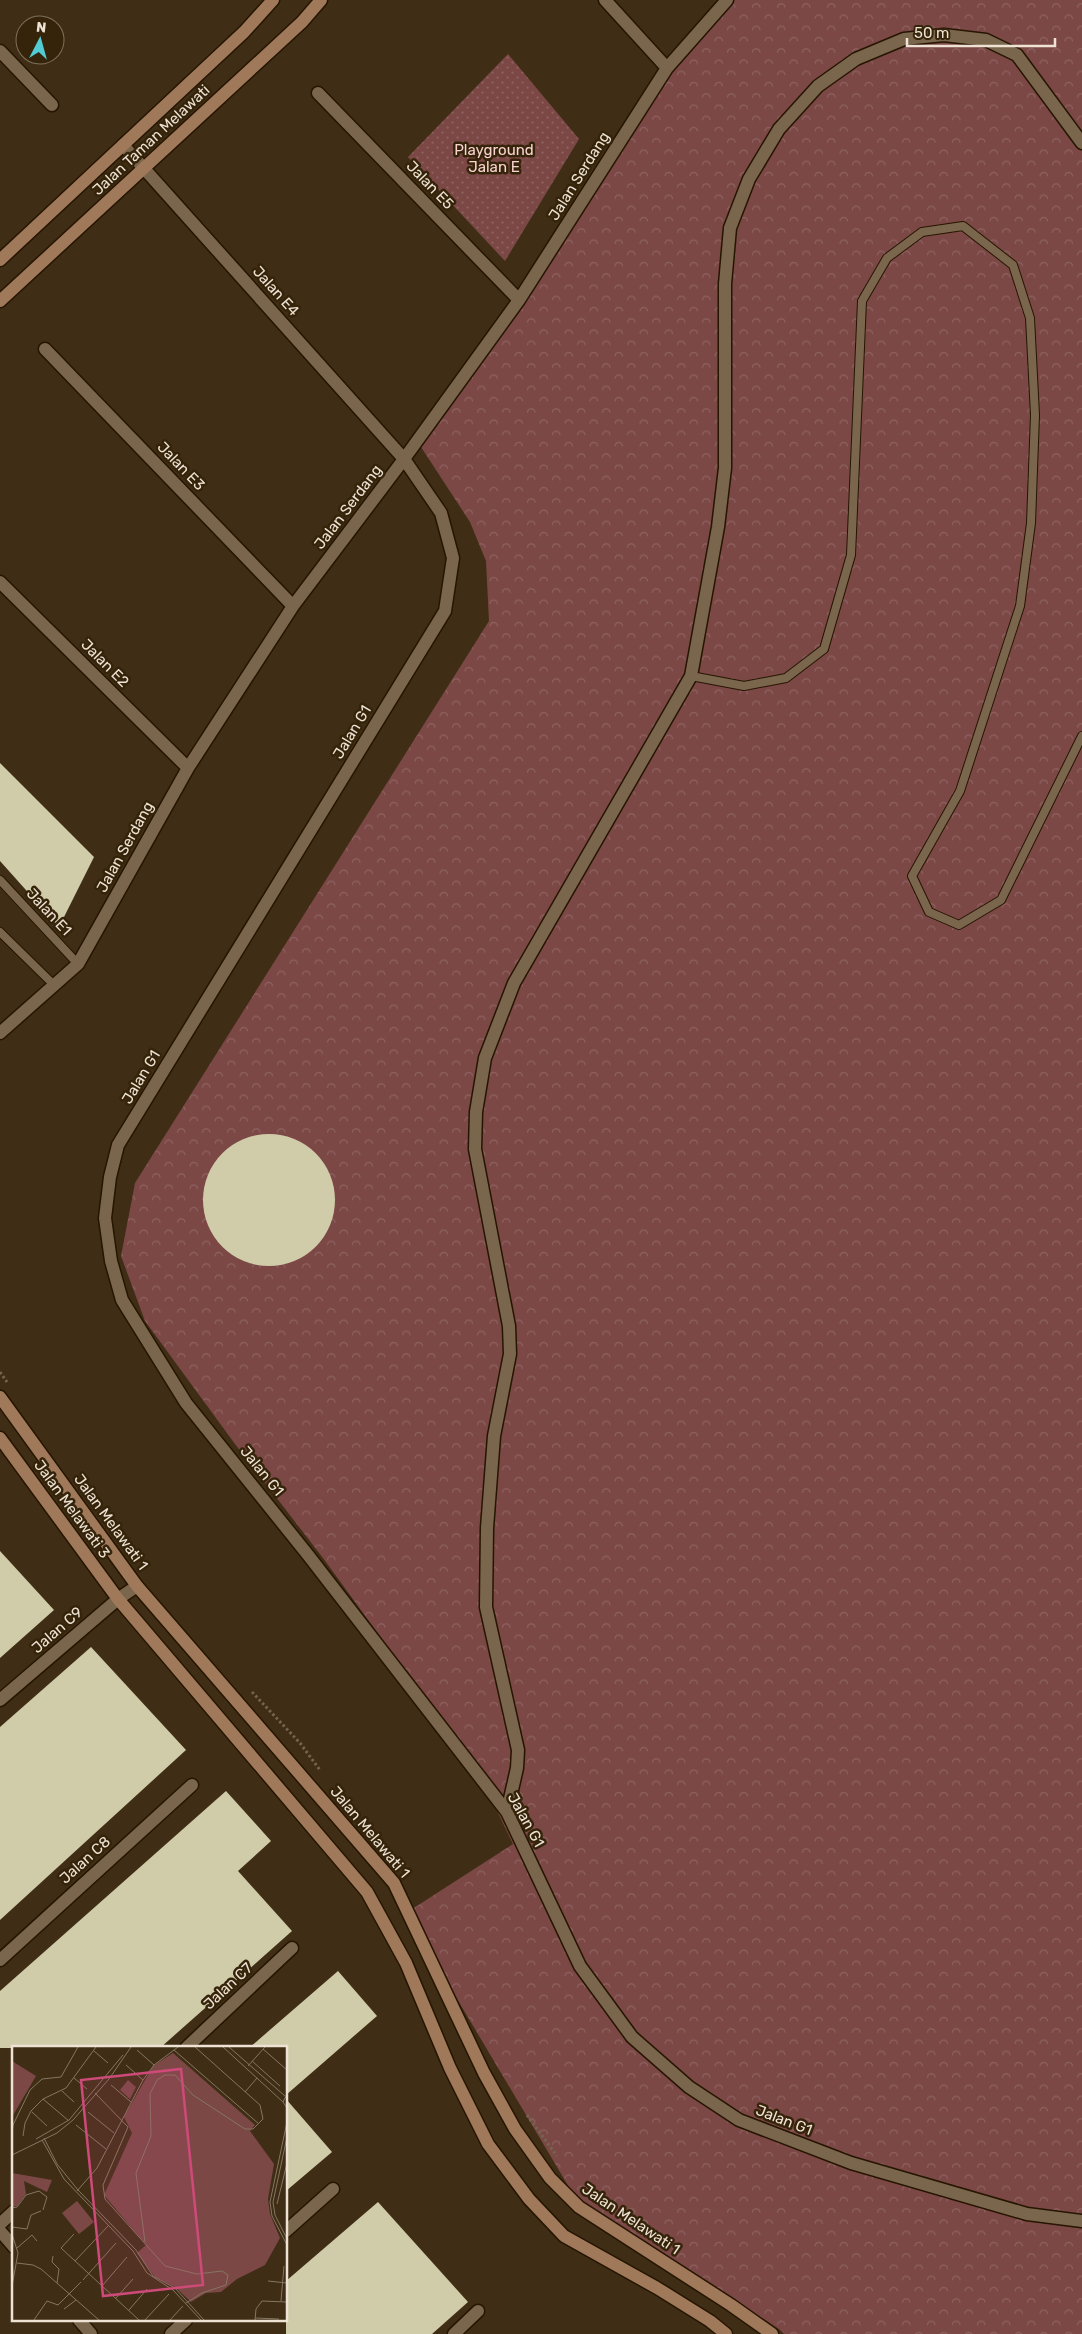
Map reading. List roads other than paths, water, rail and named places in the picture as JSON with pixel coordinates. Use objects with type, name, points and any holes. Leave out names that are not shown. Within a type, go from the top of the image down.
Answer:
[{"type":"street","name":"Jalan Taman Melawati","points":[[0,260],[244,32],[273,0]]},
{"type":"street","name":"Jalan Taman Melawati","points":[[0,301],[302,22],[321,0]]},
{"type":"street","points":[[605,0],[667,68]]},
{"type":"street","name":"Jalan Serdang","points":[[0,1033],[78,964],[188,768],[293,606],[404,459],[519,300],[667,68],[728,0]]},
{"type":"street","points":[[507,1812],[517,1768],[518,1750],[486,1607],[486,1588],[487,1528],[494,1436],[510,1354],[510,1345],[509,1326],[475,1148],[476,1112],[485,1058],[514,983],[691,676],[718,527],[725,468],[725,284],[730,228],[749,179],[779,129],[818,86],[856,60],[904,38],[944,35],[986,40],[1017,55],[1082,143]]},
{"type":"street","points":[[0,51],[52,105]]},
{"type":"street","name":"Jalan E5","points":[[318,93],[519,300]]},
{"type":"street","name":"Jalan E4","points":[[123,146],[404,459]]},
{"type":"street","name":"Jalan E3","points":[[45,349],[293,606]]},
{"type":"street","name":"Jalan G1","points":[[404,459],[441,513],[453,558],[445,611],[118,1145],[110,1177],[106,1218],[111,1261],[122,1300],[186,1403],[308,1555],[507,1812],[580,1966],[632,2037],[689,2087],[739,2120],[851,2163],[1027,2214],[1082,2221]]},
{"type":"street","name":"Jalan E2","points":[[0,582],[188,768]]},
{"type":"street","name":"Jalan Melawati 1","points":[[0,1397],[137,1586],[394,1883],[484,2073],[515,2129],[550,2178],[579,2207],[716,2295],[772,2334]]},
{"type":"street","name":"Jalan Melawati 3","points":[[0,1438],[118,1599]]},
{"type":"street","name":"Jalan C9","points":[[0,1700],[118,1599],[137,1586]]},
{"type":"street","points":[[118,1599],[367,1892],[406,1963],[450,2068],[488,2144],[529,2199],[564,2236],[664,2293],[710,2321],[726,2334]]},
{"type":"street","name":"Jalan C8","points":[[0,1960],[192,1784]]},
{"type":"street","name":"Jalan C7","points":[[188,2046],[292,1948]]},
{"type":"street","points":[[288,2229],[333,2189]]},
{"type":"street","points":[[0,2224],[12,2213]]},
{"type":"street","points":[[0,2231],[12,2245]]},
{"type":"street","points":[[454,2334],[478,2311]]},
{"type":"street","points":[[81,2322],[91,2334]]},
{"type":"street","points":[[171,2334],[184,2322]]},
{"type":"lane","points":[[691,676],[744,686],[786,678],[824,649],[851,555],[862,301],[887,258],[922,232],[963,226],[1014,265],[1030,318],[1035,414],[1031,523],[1020,606],[960,791],[912,876],[929,912],[959,925],[1001,900],[1082,736]]},
{"type":"lane","name":"Jalan E1","points":[[0,880],[78,964]]},
{"type":"lane","points":[[0,932],[54,985]]},
{"type":"park label","name":"Playground Jalan E","points":[[494,158]]}]
